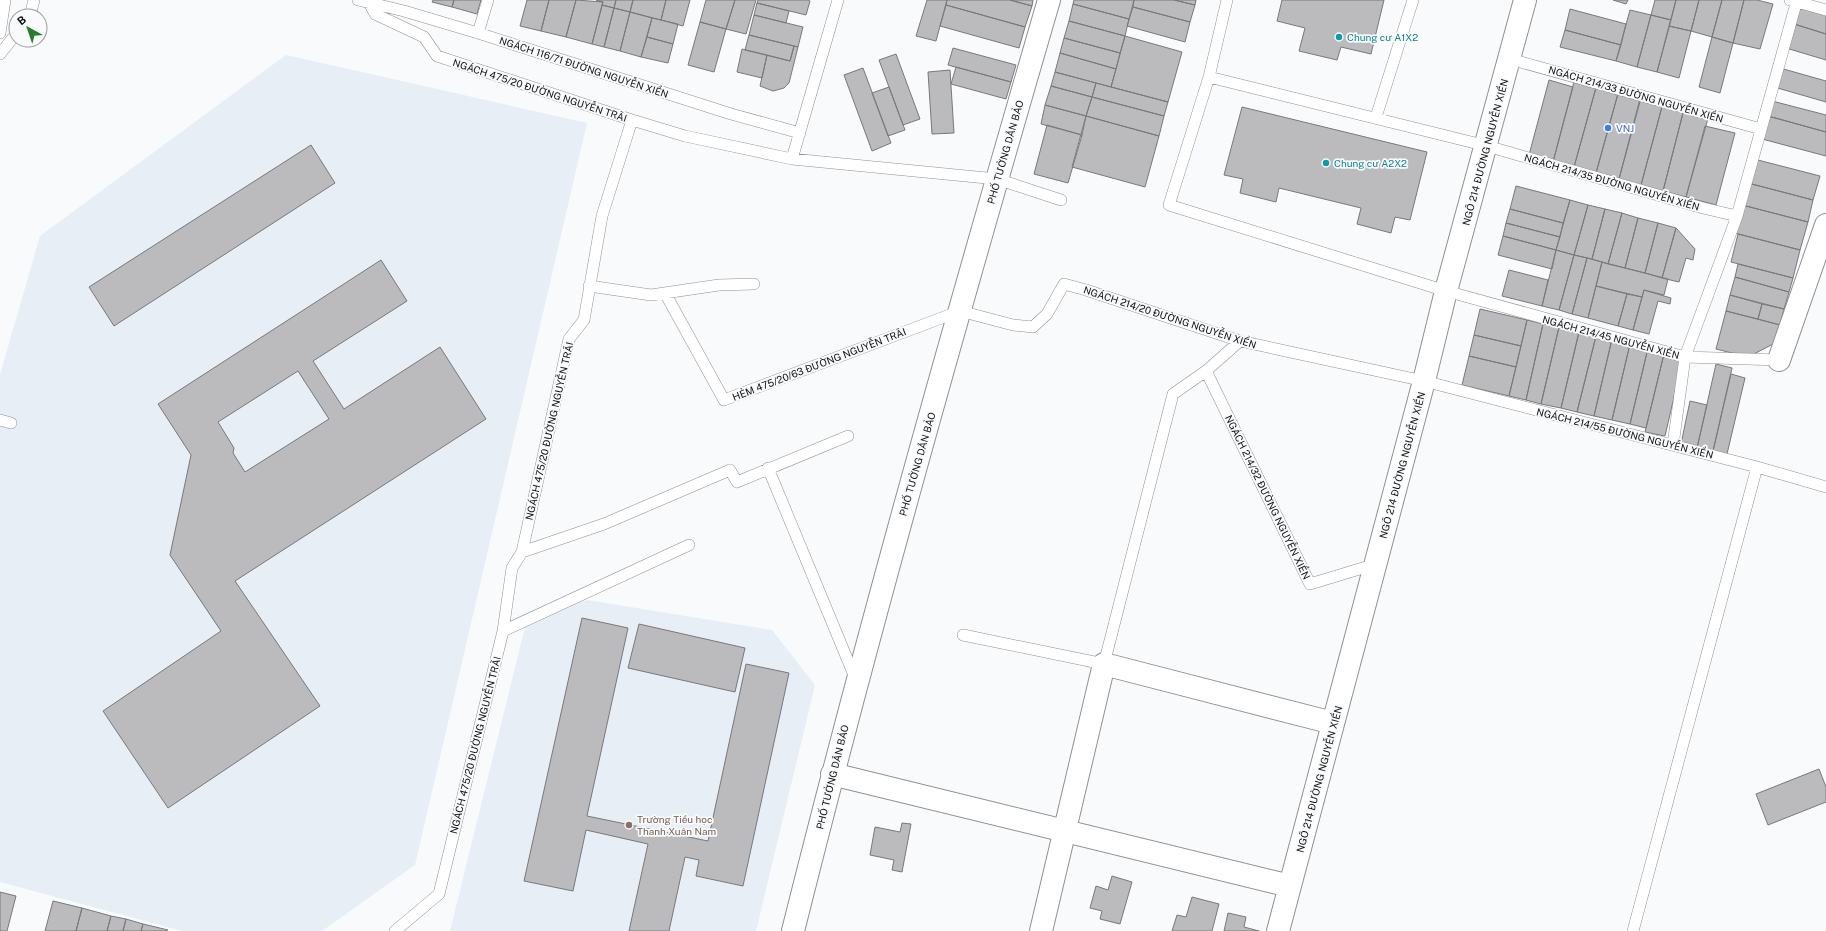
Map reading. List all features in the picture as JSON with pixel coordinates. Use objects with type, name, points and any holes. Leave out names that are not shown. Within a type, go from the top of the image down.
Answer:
[{"type":"street","name":"PHỐ TƯỞNG DÂN BẢO","points":[[793,931],[857,681],[960,310],[1049,0]]},
{"type":"street","name":"NGÕ 214 ĐƯỜNG NGUYỄN XIỂN","points":[[1278,931],[1376,564],[1446,291],[1526,0]]},
{"type":"street","points":[[1779,360],[1826,225]]},
{"type":"street","points":[[1040,931],[1104,664],[1333,724]]},
{"type":"street","points":[[832,774],[1290,886]]},
{"type":"lane","points":[[0,33],[5,0]]},
{"type":"lane","name":"NGÁCH 116/71 ĐƯỜNG NGUYỄN XIỂN","points":[[365,0],[478,33],[730,114],[800,132]]},
{"type":"lane","name":"NGÁCH 475/20 ĐƯỜNG NGUYỄN TRÃI","points":[[365,0],[375,14],[424,37],[437,56],[632,120],[602,216],[584,320],[569,339],[522,552],[512,568],[503,631],[439,894],[395,931]]},
{"type":"lane","points":[[478,33],[488,0]]},
{"type":"lane","points":[[792,159],[838,0]]},
{"type":"lane","points":[[1209,77],[1228,0]]},
{"type":"lane","points":[[1376,118],[1413,0]]},
{"type":"lane","points":[[1673,445],[1686,357],[1737,216],[1795,1],[1826,10]]},
{"type":"lane","points":[[0,54],[8,44]]},
{"type":"lane","name":"NGÁCH 214/33 ĐƯỜNG NGUYỄN XIỂN","points":[[1510,59],[1761,129]]},
{"type":"lane","name":"NGÁCH 214/35 ĐƯỜNG NGUYỄN XIỂN","points":[[1209,77],[1487,146],[1703,208],[1737,216]]},
{"type":"lane","name":"NGÁCH 214/45 NGUYỄN XIỂN","points":[[1209,77],[1169,205],[1446,291],[1686,357],[1779,360]]},
{"type":"lane","points":[[632,120],[685,136],[792,159],[997,179],[1061,200]]},
{"type":"lane","points":[[589,286],[651,295],[719,285],[754,284]]},
{"type":"lane","name":"NGÁCH 214/20 ĐƯỜNG NGUYỄN XIỂN","points":[[960,310],[1013,324],[1033,327],[1047,314],[1064,284],[1240,341],[1424,381]]},
{"type":"lane","name":"HẺM 475/20/63 ĐƯỜNG NGUYỄN TRÃI","points":[[665,293],[724,400],[960,310]]},
{"type":"lane","points":[[963,635],[1104,664],[1173,394],[1206,370],[1240,341]]},
{"type":"lane","name":"NGÁCH 214/32 ĐƯỜNG NGUYỄN XIỂN","points":[[1206,370],[1310,584],[1376,564]]},
{"type":"lane","name":"NGÁCH 214/55 ĐƯỜNG NGUYỄN XIỂN","points":[[1424,381],[1757,467],[1826,487]]},
{"type":"lane","points":[[522,552],[604,524],[730,470],[737,482],[848,436]]},
{"type":"lane","points":[[1633,931],[1757,467]]},
{"type":"lane","points":[[768,468],[857,681]]},
{"type":"lane","points":[[503,631],[689,545]]},
{"type":"shaded area","points":[[286,55],[587,123],[415,865],[322,931],[182,931],[0,882],[0,375],[40,236]]},
{"type":"shaded area","name":"Trường Tiểu học Thanh Xuân Nam","points":[[587,600],[772,630],[815,685],[756,931],[450,931],[527,619]]},
{"type":"building","points":[[433,0],[454,0],[452,7],[432,2]]},
{"type":"building","points":[[454,0],[481,0],[477,14],[452,7]]},
{"type":"building","points":[[527,0],[549,0],[541,31],[520,26]]},
{"type":"building","points":[[549,0],[576,0],[566,37],[541,31]]},
{"type":"building","points":[[576,0],[603,2],[592,44],[566,37]]},
{"type":"building","points":[[596,0],[616,0],[614,8],[602,5],[603,2]]},
{"type":"building","points":[[616,0],[633,0],[630,12],[614,8]]},
{"type":"building","points":[[633,0],[666,0],[661,20],[630,12]]},
{"type":"building","points":[[666,0],[690,0],[683,26],[661,20]]},
{"type":"building","points":[[706,0],[735,0],[726,29],[700,22]]},
{"type":"building","points":[[735,0],[756,0],[746,34],[726,29]]},
{"type":"building","points":[[758,0],[810,1],[806,15],[757,3]]},
{"type":"building","points":[[927,0],[947,0],[936,41],[916,36]]},
{"type":"building","points":[[947,0],[1010,0],[1032,6],[1025,27],[946,5]]},
{"type":"building","points":[[1010,0],[1033,0],[1032,6]]},
{"type":"building","points":[[1074,0],[1134,0],[1129,19],[1073,4]]},
{"type":"building","points":[[1134,0],[1174,0],[1195,5],[1190,22],[1133,7]]},
{"type":"building","points":[[1174,0],[1196,0],[1195,5]]},
{"type":"building","name":"Chung cư A1X2","points":[[1282,0],[1384,0],[1371,54],[1341,47],[1337,60],[1299,51],[1305,28],[1277,21]]},
{"type":"building","points":[[1613,0],[1628,0],[1626,4]]},
{"type":"building","points":[[1655,0],[1676,0],[1671,20],[1651,15]]},
{"type":"building","points":[[1676,0],[1699,0],[1691,31],[1669,26]]},
{"type":"building","points":[[1699,0],[1722,0],[1712,37],[1691,31]]},
{"type":"building","points":[[1722,0],[1744,0],[1733,43],[1712,37]]},
{"type":"building","points":[[1744,0],[1757,0],[1773,4],[1760,49],[1733,43]]},
{"type":"building","points":[[757,3],[789,11],[786,23],[754,15]]},
{"type":"building","points":[[1073,4],[1129,19],[1125,36],[1069,21]]},
{"type":"building","points":[[602,5],[614,8],[604,47],[592,44]]},
{"type":"building","points":[[946,5],[1025,27],[1019,48],[940,26]]},
{"type":"building","points":[[1800,6],[1826,14],[1826,34],[1794,24]]},
{"type":"building","points":[[1133,7],[1190,22],[1185,42],[1127,26]]},
{"type":"building","points":[[614,8],[630,12],[620,51],[604,47]]},
{"type":"building","points":[[1570,9],[1626,24],[1621,45],[1565,30]]},
{"type":"building","points":[[1630,10],[1651,15],[1637,67],[1616,61]]},
{"type":"building","points":[[630,12],[652,18],[641,57],[620,51]]},
{"type":"building","points":[[754,15],[803,27],[798,47],[749,35]]},
{"type":"building","points":[[1651,15],[1671,20],[1657,72],[1637,67]]},
{"type":"building","points":[[652,18],[678,24],[673,44],[647,37]]},
{"type":"building","points":[[1069,21],[1125,36],[1120,53],[1064,38]]},
{"type":"building","points":[[700,22],[726,29],[714,72],[688,65]]},
{"type":"building","points":[[1794,24],[1826,34],[1826,60],[1786,48]]},
{"type":"building","points":[[1669,26],[1691,31],[1679,78],[1657,72]]},
{"type":"building","points":[[1565,30],[1621,45],[1616,61],[1560,47]]},
{"type":"building","points":[[749,35],[794,46],[790,61],[745,50]]},
{"type":"building","points":[[1125,36],[1182,52],[1168,102],[1111,87]]},
{"type":"building","points":[[647,37],[673,44],[668,63],[641,57]]},
{"type":"building","points":[[1712,37],[1733,43],[1720,93],[1699,87]]},
{"type":"building","points":[[1064,38],[1120,53],[1116,69],[1060,53]]},
{"type":"building","points":[[794,46],[798,47],[789,83],[784,88],[773,91],[760,86],[767,55],[790,61]]},
{"type":"building","points":[[953,48],[1016,65],[1011,82],[948,65]]},
{"type":"building","points":[[742,49],[767,55],[762,78],[737,72]]},
{"type":"building","points":[[1060,53],[1116,69],[1111,87],[1055,72]]},
{"type":"building","points":[[896,54],[920,119],[903,125],[879,60]]},
{"type":"building","points":[[956,67],[1011,82],[1006,99],[951,84]]},
{"type":"building","points":[[863,68],[891,143],[872,151],[844,75]]},
{"type":"building","points":[[1780,68],[1826,81],[1826,102],[1774,87]]},
{"type":"building","points":[[950,70],[954,133],[932,134],[928,72]]},
{"type":"building","points":[[1055,72],[1096,83],[1092,97],[1051,86]]},
{"type":"building","points":[[1575,78],[1597,84],[1574,167],[1553,162]]},
{"type":"building","points":[[1549,80],[1573,87],[1553,162],[1529,155]]},
{"type":"building","points":[[1096,83],[1168,102],[1164,116],[1092,97]]},
{"type":"building","points":[[1597,84],[1619,90],[1596,173],[1574,167]]},
{"type":"building","points":[[1051,86],[1092,97],[1086,116],[1045,105]]},
{"type":"building","points":[[889,87],[905,130],[888,136],[872,93]]},
{"type":"building","points":[[1619,90],[1641,95],[1619,179],[1596,173]]},
{"type":"building","points":[[1092,97],[1164,116],[1159,136],[1086,116]]},
{"type":"building","points":[[1641,98],[1663,103],[1641,185],[1619,179]]},
{"type":"building","points":[[1772,101],[1826,115],[1826,132],[1768,116]]},
{"type":"building","points":[[1663,103],[1684,109],[1663,191],[1641,185]]},
{"type":"building","points":[[1045,105],[1086,116],[1082,135],[1041,124]]},
{"type":"building","name":"Chung cư A2X2","points":[[1242,107],[1427,152],[1410,220],[1395,217],[1391,233],[1357,224],[1361,208],[1279,188],[1276,202],[1240,193],[1243,179],[1224,175]]},
{"type":"building","points":[[1684,109],[1709,115],[1686,197],[1663,191]]},
{"type":"building","points":[[1086,116],[1159,136],[1145,187],[1072,167]]},
{"type":"building","points":[[1768,116],[1826,132],[1826,156],[1762,139]]},
{"type":"building","points":[[1047,125],[1082,135],[1068,183],[1034,174]]},
{"type":"building","points":[[1705,126],[1735,133],[1716,205],[1686,197]]},
{"type":"building","points":[[311,145],[335,183],[114,326],[89,287]]},
{"type":"building","points":[[1754,159],[1820,176],[1813,200],[1748,183]]},
{"type":"building","points":[[1748,183],[1813,200],[1808,222],[1742,205]]},
{"type":"building","points":[[1516,186],[1570,200],[1563,223],[1510,209]]},
{"type":"building","points":[[1570,200],[1588,205],[1574,255],[1556,250]]},
{"type":"building","points":[[1588,205],[1605,209],[1592,259],[1574,255]]},
{"type":"building","points":[[1742,205],[1808,222],[1800,250],[1735,233]]},
{"type":"building","points":[[1510,209],[1563,223],[1560,237],[1506,223]]},
{"type":"building","points":[[1605,209],[1622,213],[1608,264],[1592,259]]},
{"type":"building","points":[[1622,213],[1638,218],[1625,268],[1608,264]]},
{"type":"building","points":[[1638,218],[1658,223],[1645,273],[1625,268]]},
{"type":"building","points":[[1506,223],[1560,237],[1556,250],[1503,236]]},
{"type":"building","points":[[1658,223],[1676,228],[1662,278],[1645,273]]},
{"type":"building","points":[[1676,228],[1695,249],[1693,260],[1686,258],[1679,282],[1662,278]]},
{"type":"building","points":[[1738,234],[1800,250],[1793,278],[1731,262]]},
{"type":"building","points":[[1503,236],[1556,250],[1552,269],[1498,255]]},
{"type":"building","points":[[1556,250],[1574,255],[1559,310],[1542,306]]},
{"type":"building","points":[[1574,255],[1587,258],[1572,314],[1559,310]]},
{"type":"building","points":[[1587,258],[1602,262],[1588,318],[1572,314]]},
{"type":"building","points":[[381,260],[407,301],[313,361],[344,409],[440,347],[486,419],[235,581],[320,706],[168,808],[103,711],[221,631],[170,555],[191,455],[158,404]],"holes":[[[298,371],[329,419],[245,472],[233,453],[234,448],[218,422]]]},
{"type":"building","points":[[1602,262],[1668,279],[1664,295],[1644,290],[1642,297],[1596,286]]},
{"type":"building","points":[[1738,264],[1793,278],[1789,292],[1735,277]]},
{"type":"building","points":[[1509,270],[1548,280],[1542,306],[1502,296]]},
{"type":"building","points":[[1735,277],[1789,292],[1784,309],[1730,295]]},
{"type":"building","points":[[1596,286],[1627,294],[1618,326],[1588,318]]},
{"type":"building","points":[[1644,290],[1671,298],[1670,304],[1658,301],[1649,334],[1633,330]]},
{"type":"building","points":[[1627,294],[1642,297],[1633,330],[1618,326]]},
{"type":"building","points":[[1730,295],[1762,304],[1758,319],[1726,311]]},
{"type":"building","points":[[1762,304],[1784,309],[1780,325],[1758,319]]},
{"type":"building","points":[[1480,309],[1527,320],[1521,346],[1474,335]]},
{"type":"building","points":[[1726,311],[1780,325],[1775,343],[1748,357],[1716,349]]},
{"type":"building","points":[[1527,320],[1543,324],[1526,400],[1509,396]]},
{"type":"building","points":[[1543,324],[1559,327],[1541,404],[1526,400]]},
{"type":"building","points":[[1559,327],[1579,332],[1561,408],[1541,404]]},
{"type":"building","points":[[1579,332],[1596,336],[1577,412],[1561,408]]},
{"type":"building","points":[[1474,335],[1521,346],[1516,367],[1469,356]]},
{"type":"building","points":[[1596,336],[1612,339],[1594,416],[1577,412]]},
{"type":"building","points":[[1612,339],[1630,344],[1612,420],[1594,416]]},
{"type":"building","points":[[1630,344],[1648,348],[1630,424],[1612,420]]},
{"type":"building","points":[[1648,348],[1664,354],[1646,428],[1630,424]]},
{"type":"building","points":[[1664,354],[1683,358],[1665,436],[1645,432]]},
{"type":"building","points":[[1469,356],[1516,367],[1509,396],[1462,385]]},
{"type":"building","points":[[1716,364],[1732,368],[1713,451],[1697,448]]},
{"type":"building","points":[[1731,374],[1745,378],[1727,454],[1713,451]]},
{"type":"building","points":[[1690,401],[1707,405],[1697,448],[1681,444]]},
{"type":"building","points":[[582,618],[628,628],[587,816],[708,841],[746,664],[789,673],[743,886],[696,876],[699,860],[685,857],[669,931],[629,931],[648,844],[586,830],[573,891],[524,881]]},
{"type":"building","points":[[639,624],[745,648],[735,692],[628,668]]},
{"type":"building","points":[[1819,769],[1826,787],[1826,802],[1768,825],[1756,794]]},
{"type":"building","points":[[902,823],[911,824],[902,872],[892,870],[894,860],[870,855],[875,827],[900,832]]},
{"type":"building","points":[[1112,876],[1132,882],[1120,924],[1100,919],[1102,911],[1090,908],[1096,886],[1108,890]]},
{"type":"building","points":[[0,892],[16,896],[7,931],[0,931]]},
{"type":"building","points":[[1192,897],[1219,904],[1212,931],[1172,931],[1177,915],[1186,917]]},
{"type":"building","points":[[53,901],[82,908],[76,931],[45,931]]},
{"type":"building","points":[[82,908],[111,916],[107,931],[76,931]]},
{"type":"building","points":[[1228,913],[1246,917],[1244,927],[1259,931],[1224,931]]},
{"type":"building","points":[[111,916],[126,919],[123,931],[107,931]]},
{"type":"building","points":[[126,919],[143,924],[141,931],[123,931]]},
{"type":"building","points":[[143,924],[168,930],[141,931]]},
{"type":"place","name":"Chung cư A1X2","points":[[1339,37]]},
{"type":"place","name":"VNJ","points":[[1608,128]]},
{"type":"place","name":"Chung cư A2X2","points":[[1326,163]]},
{"type":"place","name":"Trường Tiểu học Thanh Xuân Nam","points":[[629,825]]}]
